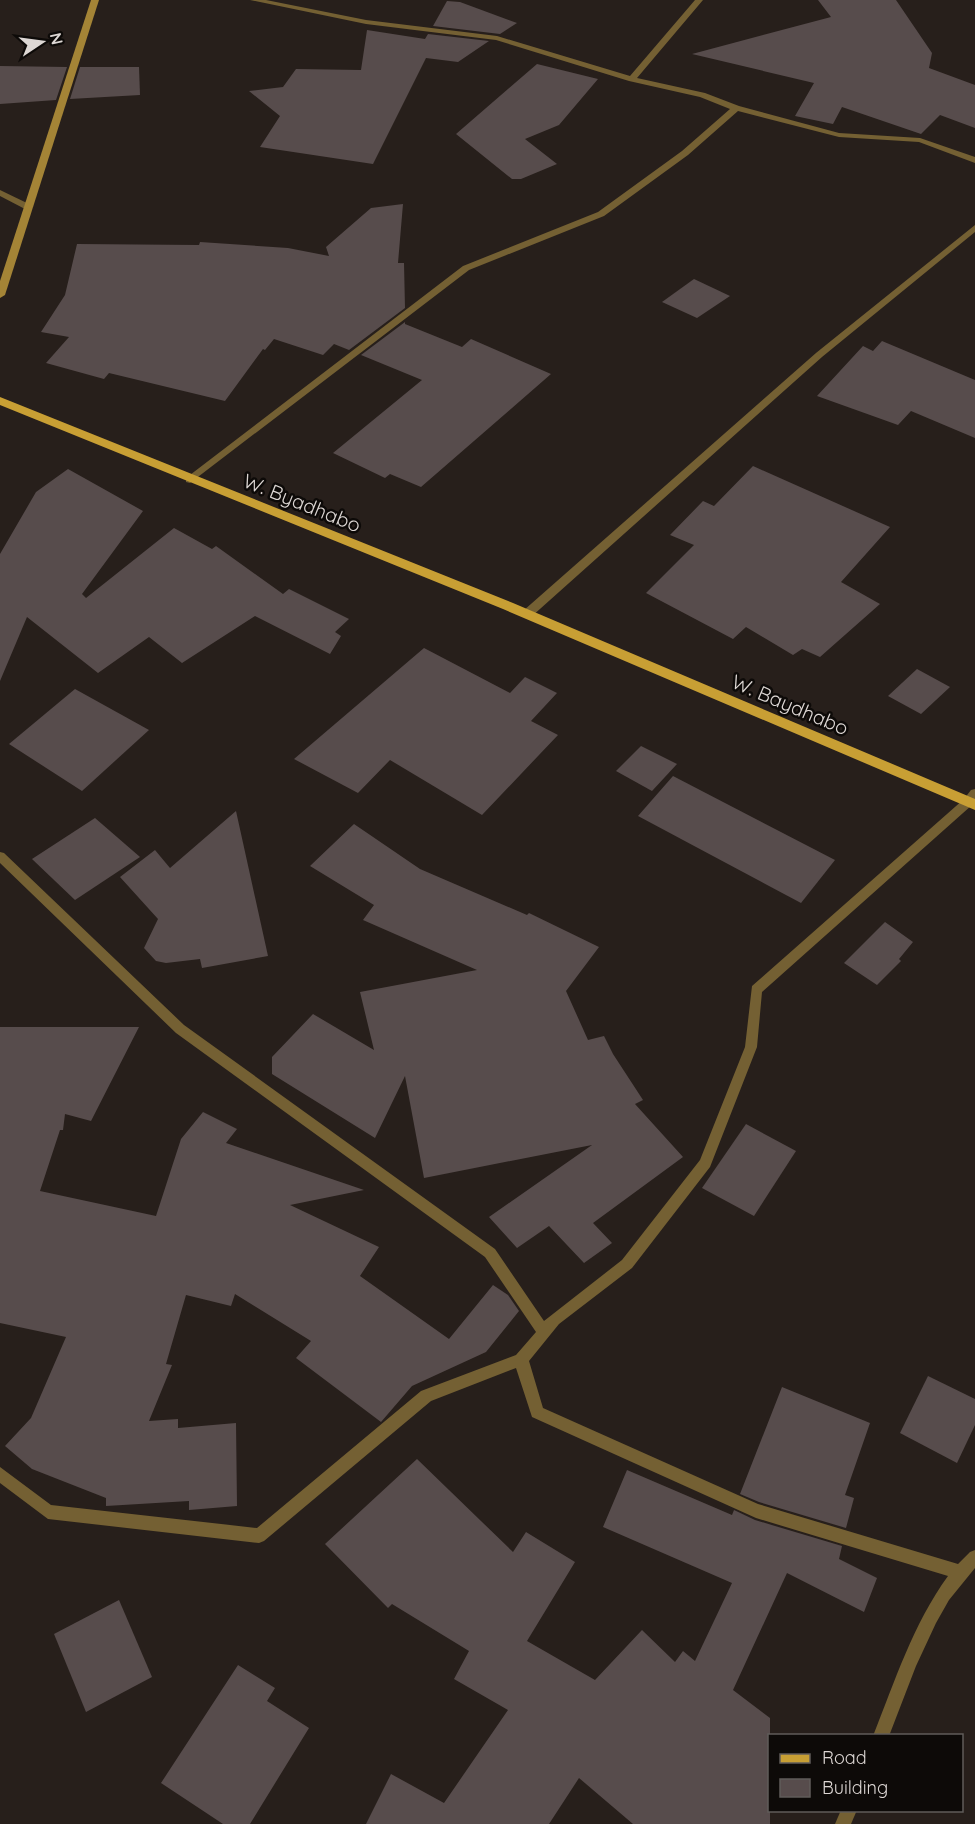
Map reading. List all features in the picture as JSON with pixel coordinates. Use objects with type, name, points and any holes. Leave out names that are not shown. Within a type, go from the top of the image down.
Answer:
[{"type":"main road","name":"W. Byadhabo","points":[[0,401],[589,641]]},
{"type":"main road","name":"W. Baydhabo","points":[[589,641],[973,800]]},
{"type":"street","points":[[0,295],[95,0]]},
{"type":"street","points":[[254,0],[366,22],[497,38],[632,79],[702,95],[736,108],[839,135],[920,140],[975,160]]},
{"type":"street","points":[[632,79],[699,0]]},
{"type":"street","points":[[190,480],[466,268],[601,214],[686,153],[736,108]]},
{"type":"street","points":[[0,193],[28,207]]},
{"type":"street","points":[[527,614],[819,355],[975,228]]},
{"type":"street","points":[[0,1474],[48,1512],[259,1536],[426,1396],[521,1360],[554,1320],[627,1264],[705,1163],[751,1047],[756,990],[973,800]]},
{"type":"street","points":[[0,856],[180,1029],[490,1253],[544,1332]]},
{"type":"street","points":[[521,1360],[537,1412],[756,1511],[958,1572]]},
{"type":"street","points":[[882,1734],[933,1611],[958,1572],[975,1557]]},
{"type":"building","points":[[818,0],[896,0],[932,53],[929,68],[975,85],[975,128],[940,115],[921,134],[842,107],[833,124],[795,116],[814,83],[692,54],[831,17]]},
{"type":"building","points":[[447,1],[460,2],[517,23],[500,34],[433,26]]},
{"type":"building","points":[[367,30],[425,39],[428,34],[489,41],[458,62],[426,58],[373,164],[260,147],[280,116],[249,91],[283,87],[296,69],[361,70]]},
{"type":"building","points":[[537,64],[598,79],[559,125],[525,139],[557,164],[521,179],[512,179],[456,134]]},
{"type":"building","points":[[0,66],[67,67],[56,100],[0,104]]},
{"type":"building","points":[[80,67],[139,67],[140,95],[70,99]]},
{"type":"building","points":[[403,204],[398,263],[404,263],[405,308],[349,350],[334,344],[323,355],[274,339],[265,350],[263,349],[225,401],[109,373],[104,379],[46,363],[69,337],[41,332],[65,295],[77,244],[199,245],[200,242],[288,248],[329,256],[326,247],[371,208]]},
{"type":"building","points":[[694,279],[730,296],[697,318],[662,302]]},
{"type":"building","points":[[405,322],[405,324],[462,347],[471,339],[551,374],[421,487],[390,474],[385,478],[333,453],[422,380],[361,355]]},
{"type":"building","points":[[882,341],[975,380],[975,438],[911,411],[898,425],[817,396],[863,346],[873,351]]},
{"type":"building","points":[[753,466],[890,527],[841,582],[880,604],[820,657],[802,649],[793,655],[746,627],[733,639],[646,593],[694,545],[670,535],[703,501],[714,506]]},
{"type":"building","points":[[68,469],[143,511],[82,594],[86,598],[174,528],[212,549],[216,546],[283,594],[289,589],[349,619],[335,632],[341,636],[330,654],[255,616],[182,663],[149,637],[98,673],[27,617],[0,681],[0,554],[36,492]]},
{"type":"building","points":[[424,648],[510,693],[525,677],[557,693],[531,721],[558,735],[482,815],[390,760],[358,793],[294,759]]},
{"type":"building","points":[[917,669],[950,687],[921,714],[888,696]]},
{"type":"building","points":[[75,689],[149,730],[82,791],[9,744]]},
{"type":"building","points":[[641,746],[677,764],[652,791],[616,771]]},
{"type":"building","points":[[673,776],[835,860],[801,903],[638,816]]},
{"type":"building","points":[[236,811],[268,956],[202,968],[200,959],[166,963],[156,961],[144,948],[158,919],[120,877],[155,850],[170,868]]},
{"type":"building","points":[[95,818],[140,857],[75,900],[32,859]]},
{"type":"building","points":[[354,824],[420,869],[527,915],[529,913],[599,947],[566,991],[588,1040],[604,1036],[643,1100],[635,1104],[683,1157],[593,1223],[612,1243],[584,1263],[549,1226],[517,1248],[489,1217],[592,1145],[424,1178],[405,1076],[375,1138],[272,1074],[272,1057],[313,1014],[374,1050],[360,992],[477,970],[363,920],[374,905],[310,866]]},
{"type":"building","points":[[885,922],[913,942],[899,959],[901,961],[877,985],[844,963]]},
{"type":"building","points":[[0,1027],[139,1027],[91,1121],[65,1114],[63,1130],[60,1130],[40,1191],[156,1216],[181,1139],[203,1112],[237,1129],[226,1143],[364,1190],[290,1205],[379,1247],[360,1276],[449,1339],[493,1285],[508,1295],[519,1311],[486,1352],[412,1386],[381,1422],[296,1358],[311,1341],[235,1294],[231,1306],[186,1295],[166,1364],[172,1365],[149,1421],[178,1419],[178,1428],[236,1423],[237,1506],[189,1510],[189,1501],[106,1506],[106,1498],[32,1469],[5,1446],[31,1418],[66,1337],[0,1323]]},
{"type":"building","points":[[746,1124],[796,1151],[754,1216],[702,1188]]},
{"type":"building","points":[[928,1376],[975,1399],[975,1425],[957,1463],[900,1433]]},
{"type":"building","points":[[782,1387],[870,1423],[845,1495],[854,1498],[846,1528],[759,1502],[740,1494]]},
{"type":"building","points":[[417,1459],[513,1552],[526,1532],[575,1562],[527,1641],[595,1680],[642,1630],[675,1662],[683,1651],[695,1661],[732,1583],[603,1527],[627,1470],[732,1515],[734,1510],[755,1520],[842,1546],[839,1559],[877,1578],[864,1612],[787,1573],[733,1690],[770,1718],[768,1812],[770,1812],[770,1824],[633,1824],[579,1778],[549,1824],[366,1824],[391,1774],[444,1803],[508,1710],[454,1679],[469,1651],[392,1604],[388,1608],[325,1544]]},
{"type":"building","points":[[119,1600],[152,1677],[86,1712],[54,1634]]},
{"type":"building","points":[[238,1665],[275,1688],[267,1701],[309,1728],[250,1824],[223,1824],[161,1783]]}]
